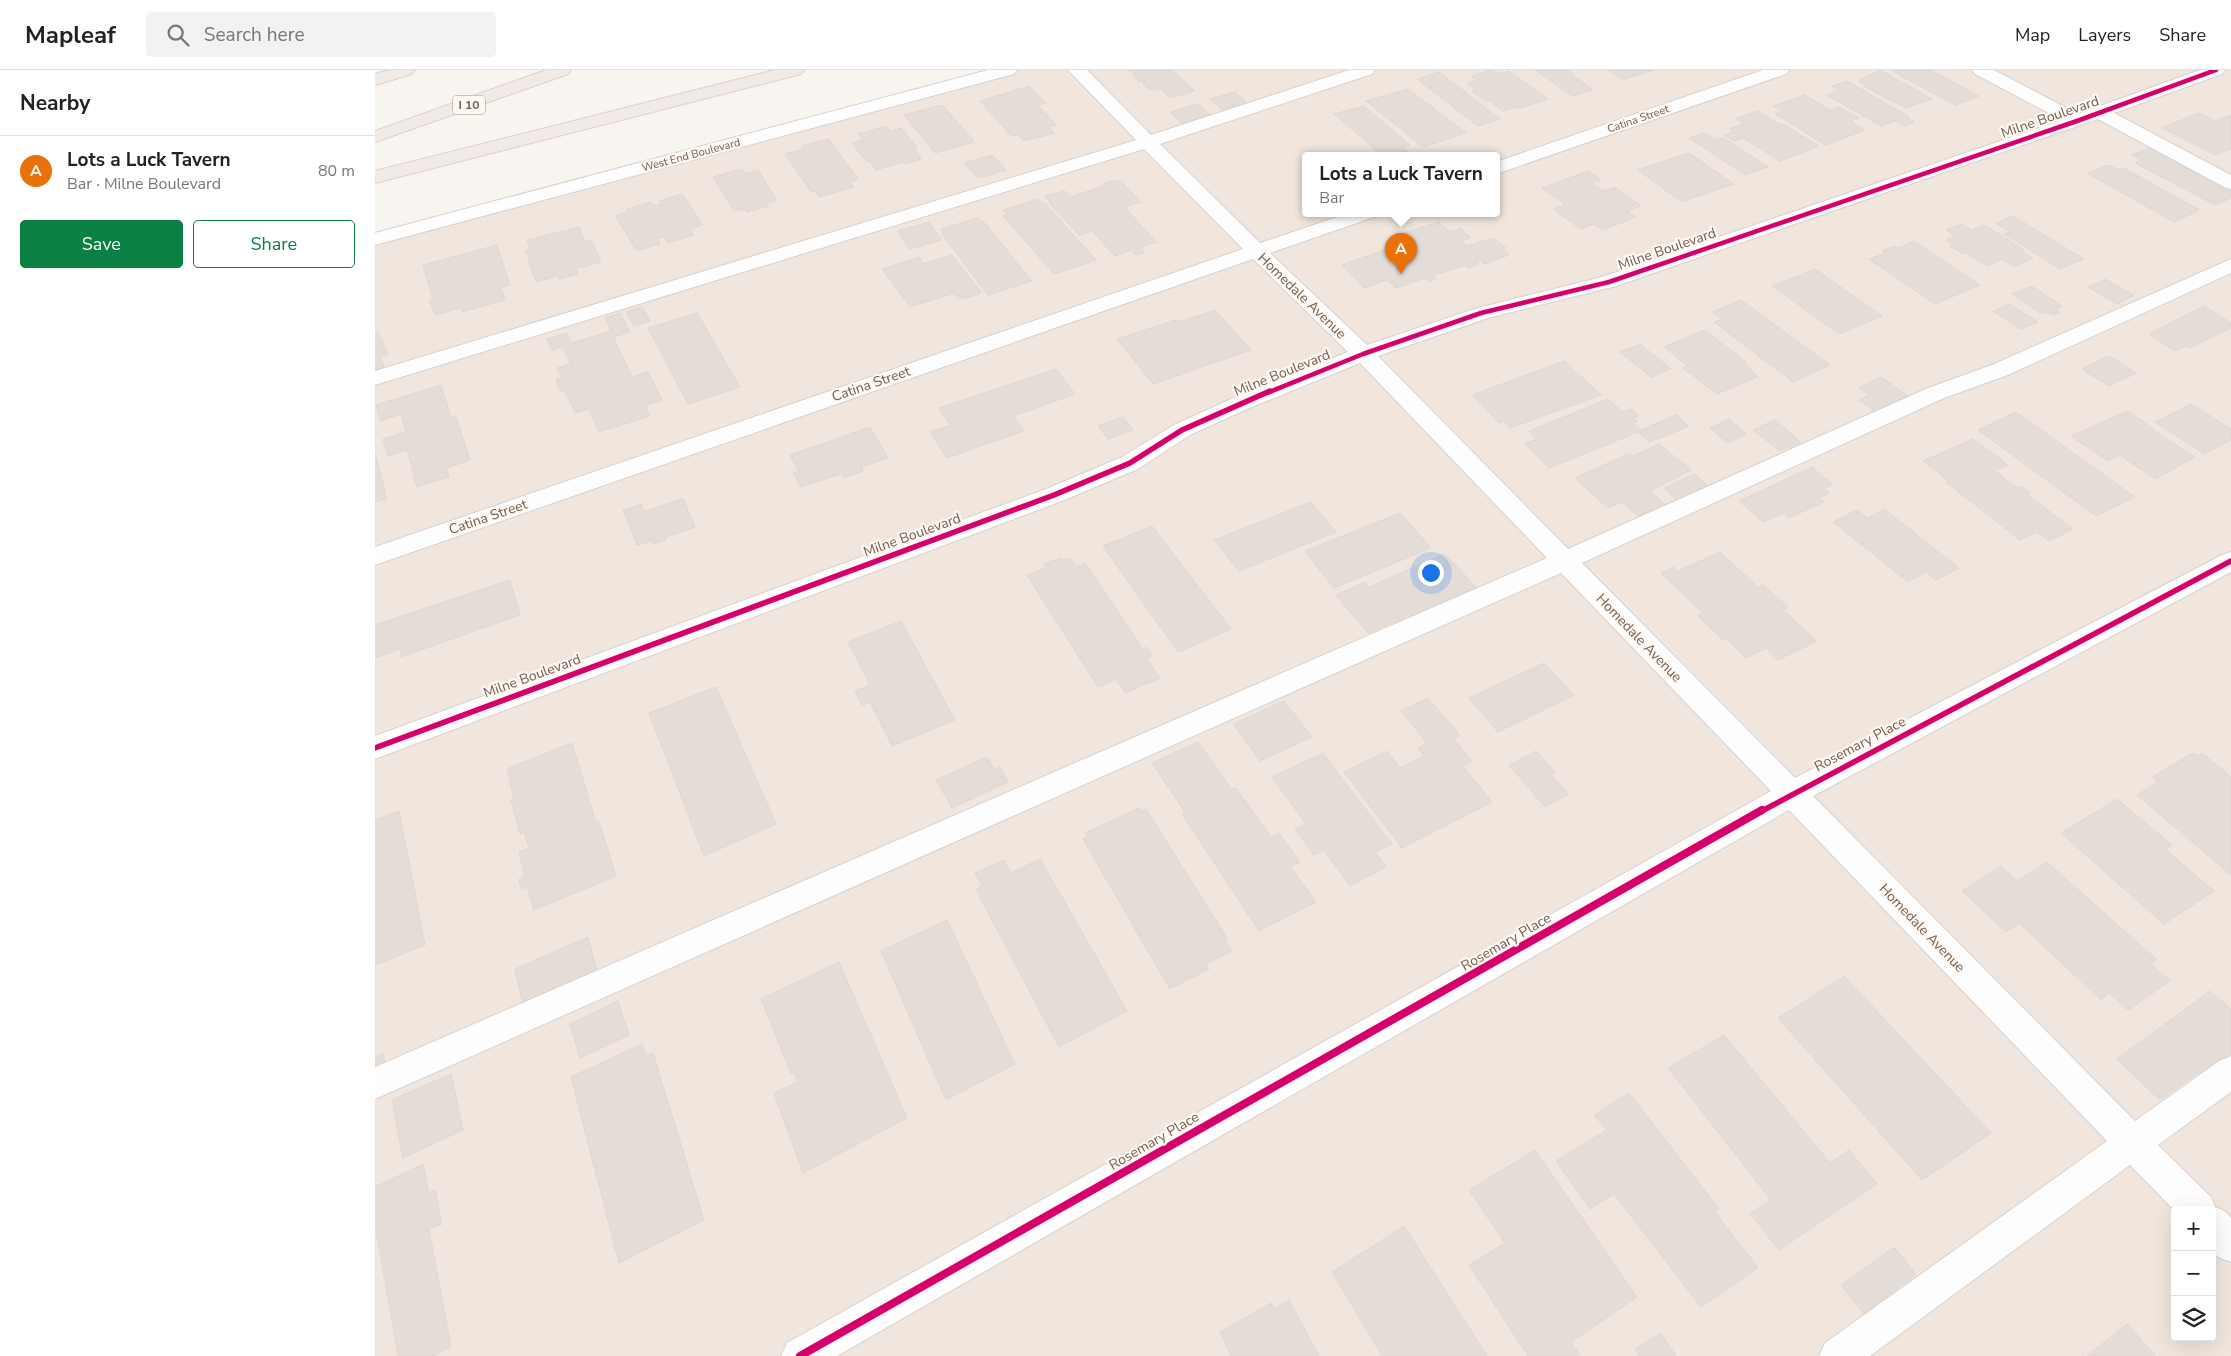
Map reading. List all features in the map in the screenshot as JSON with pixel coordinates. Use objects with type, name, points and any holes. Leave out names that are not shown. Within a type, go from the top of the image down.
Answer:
[{"type":"highway","points":[[375,80],[406,70]]},
{"type":"highway","name":"I 10","points":[[375,138],[562,70]]},
{"type":"highway","points":[[375,177],[795,70]]},
{"type":"street","name":"West End Boulevard","points":[[375,239],[1008,70]]},
{"type":"street","name":"Homedale Avenue","points":[[1077,70],[1256,251],[1363,354],[2194,1206]]},
{"type":"street","points":[[375,378],[1147,142],[1367,70]]},
{"type":"street","name":"Catina Street","points":[[1500,167],[1780,70]]},
{"type":"street","points":[[1981,70],[2077,121]]},
{"type":"street","name":"Milne Boulevard","points":[[375,748],[1054,496],[1130,463],[1190,426],[1363,354],[1481,313],[1609,282],[2100,113],[2216,70]]},
{"type":"street","points":[[2100,113],[2231,183]]},
{"type":"street","name":"Catina Street","points":[[375,556],[1355,217]]},
{"type":"street","points":[[375,1083],[1564,561],[1936,393],[2000,370],[2231,265]]},
{"type":"street","name":"Rosemary Place","points":[[800,1356],[1791,794],[2231,561]]},
{"type":"street","points":[[1838,1356],[2231,1072]]},
{"type":"street","points":[[2216,1228],[2231,1244]]},
{"type":"shaded area","points":[[1009,70],[2231,70],[2231,1356],[375,1356],[375,244]]},
{"type":"building","points":[[1128,70],[1172,70],[1195,91],[1170,98],[1161,89],[1150,90],[1146,87],[1149,87],[1148,85],[1145,86],[1142,83],[1145,82],[1139,82],[1138,76],[1135,77],[1132,74],[1136,73]]},
{"type":"building","points":[[1491,70],[1499,74],[1509,71],[1548,99],[1518,109],[1516,107],[1503,111],[1472,91],[1476,90],[1467,83],[1476,80],[1471,76]]},
{"type":"building","points":[[1535,70],[1569,70],[1593,90],[1572,96]]},
{"type":"building","points":[[1609,70],[1654,70],[1623,80]]},
{"type":"building","points":[[1880,70],[1932,99],[1906,108],[1865,87],[1867,86],[1858,81]]},
{"type":"building","points":[[1931,70],[1979,96],[1955,105],[1892,71]]},
{"type":"building","points":[[1439,72],[1500,119],[1478,126],[1417,79]]},
{"type":"building","points":[[1847,81],[1915,122],[1904,126],[1895,121],[1881,126],[1827,95],[1839,90],[1832,86]]},
{"type":"building","points":[[1029,86],[1046,103],[1038,105],[1056,125],[1049,127],[1055,133],[1024,141],[1018,135],[1011,136],[980,101]]},
{"type":"building","points":[[1408,89],[1466,133],[1423,147],[1366,101]]},
{"type":"building","points":[[1235,92],[1247,103],[1222,110],[1210,99]]},
{"type":"building","points":[[1805,95],[1830,110],[1839,107],[1859,118],[1850,121],[1865,130],[1826,145],[1775,114],[1782,111],[1773,106]]},
{"type":"building","points":[[1198,104],[1210,115],[1181,123],[1170,112]]},
{"type":"building","points":[[942,105],[975,142],[935,153],[904,115]]},
{"type":"building","points":[[1364,106],[1410,145],[1402,147],[1408,152],[1378,152],[1334,114]]},
{"type":"building","points":[[1758,111],[1819,146],[1780,161],[1743,138],[1735,141],[1724,135],[1733,132],[1729,129],[1744,124],[1735,119]]},
{"type":"building","points":[[2199,113],[2215,121],[2231,115],[2231,149],[2215,155],[2162,128]]},
{"type":"building","points":[[887,126],[891,131],[901,128],[917,147],[915,148],[921,159],[876,170],[870,162],[867,162],[852,143],[863,139],[858,134]]},
{"type":"building","points":[[1705,133],[1716,140],[1724,138],[1768,167],[1745,175],[1689,138]]},
{"type":"building","points":[[829,139],[858,179],[850,182],[854,187],[819,197],[815,191],[811,192],[785,154],[803,149],[801,146]]},
{"type":"building","points":[[2152,147],[2231,188],[2231,198],[2215,205],[2135,163],[2142,160],[2132,155]]},
{"type":"building","points":[[1689,153],[1734,184],[1682,202],[1638,170]]},
{"type":"building","points":[[992,155],[1006,170],[978,178],[964,163]]},
{"type":"building","points":[[2109,165],[2118,170],[2124,168],[2199,210],[2174,222],[2087,173]]},
{"type":"building","points":[[742,169],[746,174],[758,170],[777,200],[766,203],[768,206],[747,212],[745,209],[734,211],[713,177]]},
{"type":"building","points":[[1588,171],[1601,180],[1591,183],[1603,191],[1615,187],[1641,206],[1627,211],[1636,217],[1603,230],[1594,224],[1581,229],[1553,209],[1565,204],[1542,188]]},
{"type":"building","points":[[1116,180],[1118,182],[1121,181],[1141,202],[1124,207],[1157,242],[1140,247],[1145,252],[1136,255],[1131,250],[1115,256],[1092,231],[1079,235],[1049,203],[1051,203],[1045,196],[1065,191],[1070,197]]},
{"type":"building","points":[[682,194],[703,225],[690,229],[694,235],[668,243],[664,237],[658,239],[660,244],[637,251],[615,216],[628,212],[627,209],[651,202],[654,206],[662,204],[659,201]]},
{"type":"building","points":[[1038,199],[1043,204],[1045,203],[1096,260],[1054,274],[1003,216],[1007,215],[1003,210]]},
{"type":"building","points":[[2013,216],[2084,259],[2060,269],[2004,234],[2010,232],[1996,223]]},
{"type":"building","points":[[978,218],[984,222],[1032,281],[988,295],[942,234],[944,234],[941,229]]},
{"type":"building","points":[[929,222],[941,240],[910,249],[897,231]]},
{"type":"building","points":[[1439,222],[1450,232],[1460,228],[1471,238],[1461,241],[1467,246],[1493,238],[1506,248],[1502,249],[1509,255],[1484,264],[1480,260],[1476,261],[1479,264],[1468,268],[1465,265],[1432,276],[1436,279],[1429,282],[1425,278],[1396,288],[1387,280],[1364,288],[1341,265],[1409,242],[1400,234]]},
{"type":"building","points":[[1962,224],[1972,230],[1984,225],[2025,250],[2022,252],[2033,258],[2014,267],[2002,259],[1987,266],[1950,246],[1954,245],[1946,240],[1956,236],[1946,230]]},
{"type":"building","points":[[579,227],[585,242],[591,240],[601,262],[576,269],[578,274],[559,279],[557,276],[536,282],[528,261],[530,260],[526,251],[531,250],[527,240]]},
{"type":"building","points":[[1914,241],[1980,285],[1935,304],[1869,259],[1885,253],[1882,251],[1895,246],[1898,248]]},
{"type":"building","points":[[497,245],[510,285],[501,287],[505,300],[462,312],[461,308],[435,315],[430,301],[433,300],[423,265]]},
{"type":"building","points":[[952,255],[981,292],[977,295],[958,299],[954,293],[910,307],[882,269],[919,257],[924,264]]},
{"type":"building","points":[[1815,269],[1882,316],[1839,334],[1772,286]]},
{"type":"building","points":[[2105,279],[2134,295],[2117,304],[2088,287]]},
{"type":"building","points":[[2032,286],[2062,306],[2055,309],[2060,312],[2053,315],[2048,312],[2042,314],[2012,294]]},
{"type":"building","points":[[1741,300],[1830,365],[1793,382],[1714,322],[1722,319],[1712,312]]},
{"type":"building","points":[[2010,304],[2038,322],[2021,329],[1993,311]]},
{"type":"building","points":[[2204,306],[2231,323],[2231,328],[2190,348],[2186,346],[2175,351],[2149,334]]},
{"type":"building","points":[[642,307],[650,321],[634,326],[626,312]]},
{"type":"building","points":[[1215,310],[1251,350],[1153,384],[1117,339],[1176,320],[1178,322]]},
{"type":"building","points":[[620,313],[630,332],[613,337],[632,377],[648,371],[662,400],[645,406],[650,416],[599,432],[589,409],[575,413],[565,391],[561,392],[556,379],[562,377],[557,368],[571,364],[563,347],[552,350],[547,339],[567,333],[571,343],[611,331],[605,318]]},
{"type":"building","points":[[697,313],[740,387],[688,404],[648,328]]},
{"type":"building","points":[[1705,330],[1746,362],[1743,363],[1758,377],[1717,394],[1683,368],[1688,366],[1664,347]]},
{"type":"building","points":[[378,332],[388,354],[380,357],[384,367],[375,370],[375,333]]},
{"type":"building","points":[[1640,344],[1671,369],[1651,377],[1620,352]]},
{"type":"building","points":[[2109,356],[2136,373],[2109,386],[2082,369]]},
{"type":"building","points":[[1564,361],[1601,395],[1510,428],[1504,421],[1499,423],[1472,395]]},
{"type":"building","points":[[1056,369],[1075,394],[1013,416],[1024,431],[947,458],[930,432],[950,425],[939,408]]},
{"type":"building","points":[[1881,377],[1908,396],[1875,412],[1859,400],[1869,395],[1859,388]]},
{"type":"building","points":[[441,385],[451,418],[456,416],[470,460],[447,468],[449,477],[417,487],[407,450],[388,456],[383,439],[406,432],[401,414],[380,421],[376,405]]},
{"type":"building","points":[[1608,399],[1623,412],[1631,409],[1639,416],[1634,418],[1637,421],[1633,423],[1641,430],[1676,415],[1689,426],[1650,442],[1638,432],[1549,468],[1525,444],[1537,439],[1529,431]]},
{"type":"building","points":[[2191,404],[2231,429],[2231,440],[2204,454],[2155,422]]},
{"type":"building","points":[[2128,411],[2153,430],[2195,457],[2155,479],[2120,455],[2108,461],[2071,436]]},
{"type":"building","points":[[2016,412],[2135,497],[2096,516],[1978,430]]},
{"type":"building","points":[[1123,417],[1133,430],[1108,439],[1098,426]]},
{"type":"building","points":[[1729,419],[1747,434],[1728,443],[1710,428]]},
{"type":"building","points":[[1775,420],[1801,442],[1797,444],[1800,446],[1791,450],[1788,447],[1780,451],[1753,430]]},
{"type":"building","points":[[870,427],[888,458],[861,467],[863,471],[844,478],[841,474],[801,487],[793,473],[799,471],[790,455]]},
{"type":"building","points":[[1973,439],[2008,465],[1995,471],[2017,488],[2021,486],[2031,493],[2028,495],[2073,529],[2049,541],[2037,532],[2020,540],[1946,482],[1949,481],[1923,461]]},
{"type":"building","points":[[1659,444],[1691,470],[1650,491],[1665,504],[1638,516],[1622,502],[1608,508],[1575,478],[1630,453],[1633,456]]},
{"type":"building","points":[[375,453],[387,499],[375,502]]},
{"type":"building","points":[[1812,467],[1832,484],[1823,489],[1829,493],[1819,498],[1824,502],[1789,518],[1784,513],[1763,522],[1739,501]]},
{"type":"building","points":[[1694,474],[1710,487],[1679,502],[1664,488]]},
{"type":"building","points":[[683,498],[695,527],[664,538],[666,540],[653,544],[652,541],[637,545],[623,510],[641,504],[644,512]]},
{"type":"building","points":[[1311,502],[1336,532],[1239,571],[1214,540]]},
{"type":"building","points":[[1884,509],[1959,568],[1936,580],[1926,572],[1908,582],[1833,522],[1857,510],[1867,518]]},
{"type":"building","points":[[1400,513],[1431,548],[1334,588],[1305,551]]},
{"type":"building","points":[[1152,526],[1231,629],[1178,652],[1103,546]]},
{"type":"building","points":[[1720,552],[1758,587],[1763,585],[1788,607],[1783,610],[1817,641],[1778,660],[1766,648],[1746,658],[1727,639],[1723,640],[1697,615],[1703,613],[1661,573],[1674,567],[1678,571]]},
{"type":"building","points":[[1445,554],[1476,587],[1396,624],[1393,622],[1368,633],[1336,595],[1365,582],[1369,587]]},
{"type":"building","points":[[1061,558],[1063,560],[1070,558],[1076,567],[1085,563],[1143,649],[1146,647],[1153,656],[1147,659],[1160,678],[1125,693],[1116,679],[1098,687],[1027,575],[1046,568],[1043,564]]},
{"type":"building","points":[[510,580],[520,615],[401,657],[400,649],[375,658],[375,625]]},
{"type":"building","points":[[901,621],[955,720],[892,746],[870,702],[862,705],[855,691],[870,685],[848,642]]},
{"type":"building","points":[[1544,663],[1574,695],[1498,732],[1469,698]]},
{"type":"building","points":[[716,687],[776,824],[704,856],[649,713]]},
{"type":"building","points":[[1428,698],[1460,735],[1453,738],[1472,761],[1463,766],[1492,802],[1402,848],[1344,772],[1387,751],[1400,768],[1424,756],[1418,748],[1427,743],[1401,711]]},
{"type":"building","points":[[1284,701],[1312,737],[1260,761],[1233,724]]},
{"type":"building","points":[[1198,742],[1232,789],[1236,788],[1271,837],[1279,833],[1300,862],[1290,866],[1316,902],[1259,931],[1182,814],[1185,812],[1152,763]]},
{"type":"building","points":[[572,743],[596,822],[599,821],[616,876],[534,910],[527,886],[521,889],[519,879],[525,876],[519,852],[529,848],[524,832],[520,834],[511,800],[514,799],[507,769]]},
{"type":"building","points":[[1536,751],[1555,772],[1551,775],[1569,794],[1545,807],[1509,765]]},
{"type":"building","points":[[1323,753],[1392,844],[1375,852],[1386,867],[1350,886],[1324,850],[1314,855],[1295,829],[1306,824],[1272,777]]},
{"type":"building","points":[[2193,753],[2197,756],[2202,753],[2231,777],[2231,875],[2137,795],[2158,782],[2152,777]]},
{"type":"building","points":[[987,757],[995,770],[1000,767],[1008,782],[952,808],[936,780]]},
{"type":"building","points":[[2117,799],[2172,845],[2165,849],[2214,891],[2164,924],[2061,833]]},
{"type":"building","points":[[1139,808],[1141,811],[1146,809],[1227,938],[1224,940],[1232,951],[1206,964],[1209,969],[1170,989],[1083,839],[1087,837],[1085,833]]},
{"type":"building","points":[[399,811],[425,945],[375,965],[375,820]]},
{"type":"building","points":[[1040,859],[1127,1011],[1059,1047],[976,890],[982,886],[975,873],[1004,860],[1011,873]]},
{"type":"building","points":[[2047,862],[2157,960],[2151,964],[2170,981],[2128,1010],[2109,993],[2101,1000],[2019,923],[2006,932],[1962,891],[2001,866],[2017,881]]},
{"type":"building","points":[[947,920],[1015,1064],[946,1100],[881,951]]},
{"type":"building","points":[[588,937],[598,974],[524,1008],[515,969]]},
{"type":"building","points":[[839,962],[907,1118],[803,1173],[774,1093],[798,1082],[794,1072],[791,1074],[761,999]]},
{"type":"building","points":[[1844,976],[1991,1133],[1922,1180],[1778,1018]]},
{"type":"building","points":[[2210,991],[2231,1009],[2231,1055],[2201,1077],[2197,1073],[2160,1100],[2117,1059]]},
{"type":"building","points":[[618,1001],[629,1035],[580,1058],[570,1024]]},
{"type":"building","points":[[1724,1035],[1830,1163],[1849,1150],[1877,1184],[1779,1250],[1750,1213],[1771,1200],[1668,1068]]},
{"type":"building","points":[[642,1044],[646,1056],[653,1053],[704,1220],[619,1263],[571,1077]]},
{"type":"building","points":[[383,1053],[385,1064],[375,1071],[375,1057]]},
{"type":"building","points":[[451,1074],[463,1130],[403,1158],[392,1100]]},
{"type":"building","points":[[1629,1093],[1719,1209],[1715,1212],[1758,1268],[1701,1307],[1614,1194],[1590,1209],[1556,1161],[1607,1130],[1594,1115]]},
{"type":"building","points":[[1535,1150],[1637,1297],[1571,1342],[1581,1356],[1528,1356],[1469,1265],[1505,1243],[1469,1190]]},
{"type":"building","points":[[423,1164],[429,1193],[435,1189],[442,1224],[429,1229],[451,1347],[434,1356],[398,1356],[375,1224],[375,1187]]},
{"type":"building","points":[[1404,1226],[1487,1356],[1382,1356],[1332,1272]]},
{"type":"building","points":[[1894,1247],[1916,1274],[1864,1314],[1841,1285]]},
{"type":"building","points":[[1289,1300],[1319,1356],[1231,1356],[1220,1332],[1271,1303],[1274,1309]]},
{"type":"building","points":[[2127,1324],[2156,1356],[2087,1356]]},
{"type":"building","points":[[1661,1333],[1676,1356],[1639,1356],[1635,1349]]},
{"type":"cycle path","points":[[375,748],[1054,495],[1130,463],[1182,430],[1239,404],[1363,354],[1481,313],[1609,282],[2077,121],[2216,70]]},
{"type":"cycle path","points":[[800,1356],[1791,794],[2231,561]]},
{"type":"place","name":"Lots a Luck Tavern","points":[[1401,274]]}]
